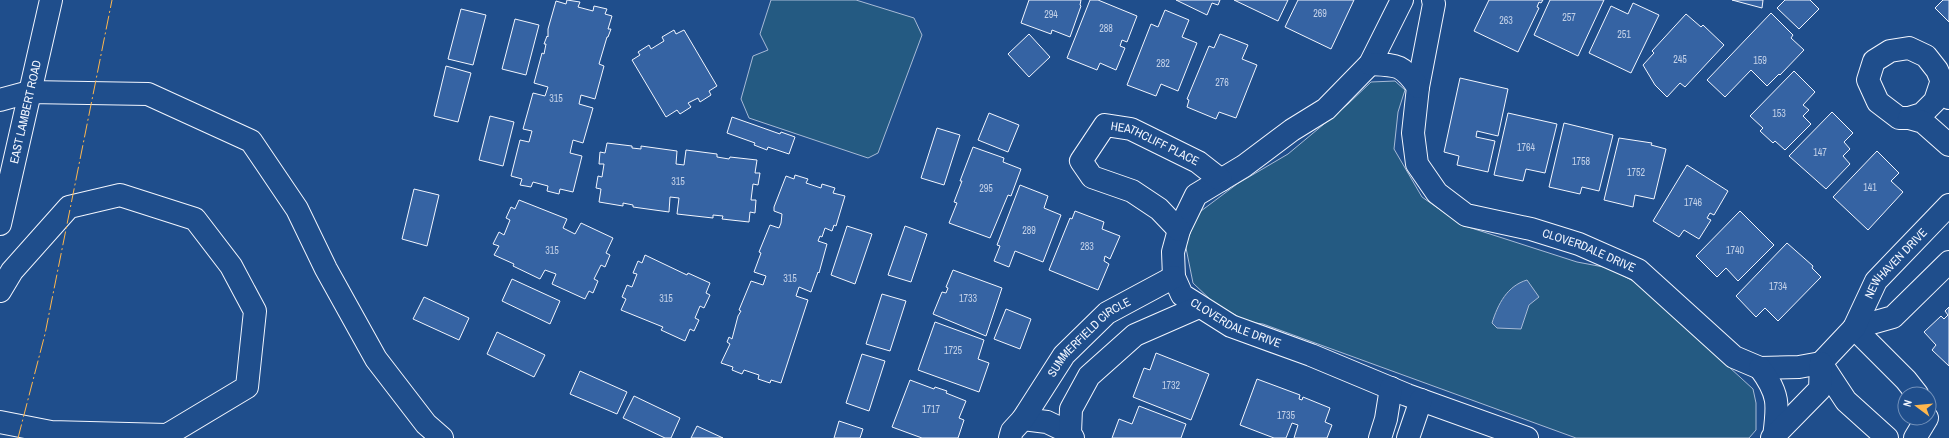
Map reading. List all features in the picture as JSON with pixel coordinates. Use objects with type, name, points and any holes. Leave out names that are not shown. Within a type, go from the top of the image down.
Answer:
[{"type":"main road","name":"EAST LAMBERT ROAD","points":[[0,224],[51,0]]},
{"type":"main road","name":"CLOVERDALE DRIVE","points":[[1402,0],[1370,64],[1326,109],[1221,180],[1196,195],[1179,230],[1173,252],[1174,277],[1182,295],[1231,326],[1311,354],[1421,400],[1527,438]]},
{"type":"main road","name":"CLOVERDALE DRIVE","points":[[1433,0],[1434,4],[1418,87],[1413,133],[1417,164],[1437,193],[1466,215],[1530,229],[1579,244],[1638,270],[1734,357],[1760,368],[1799,366],[1820,363]]},
{"type":"main road","points":[[1909,118],[1922,114],[1945,90],[1937,70],[1926,56],[1909,48],[1890,51],[1874,62],[1868,80],[1878,102],[1899,118],[1909,118],[1923,122],[1949,145]]},
{"type":"main road","points":[[1370,64],[1394,65],[1407,72],[1418,87]]},
{"type":"main road","points":[[0,100],[29,92],[148,94],[250,141],[297,208],[326,269],[376,359],[426,424],[442,438]]},
{"type":"main road","name":"HEATHCLIFF PLACE","points":[[1179,230],[1159,209],[1132,191],[1092,177],[1081,161],[1105,125],[1131,129],[1198,162],[1221,180]]},
{"type":"main road","points":[[0,291],[12,271],[69,207],[120,195],[195,219],[231,266],[255,311],[247,387],[167,436],[51,432],[0,422]]},
{"type":"main road","name":"NEWHAVEN DRIVE","points":[[1820,363],[1854,328],[1876,281],[1949,205]]},
{"type":"main road","points":[[1911,386],[1854,328],[1893,317],[1949,262]]},
{"type":"main road","name":"SUMMERFIELD CIRCLE","points":[[1010,438],[1012,431],[1023,419],[1064,355],[1107,313],[1174,277]]},
{"type":"main road","name":"SUMMERFIELD CIRCLE","points":[[1071,436],[1071,409],[1089,376],[1135,335],[1199,307]]},
{"type":"main road","points":[[1773,437],[1820,389],[1820,363]]},
{"type":"main road","points":[[1820,363],[1846,401],[1887,438]]},
{"type":"main road","points":[[1760,368],[1773,385],[1778,408],[1773,437]]},
{"type":"main road","points":[[1380,438],[1386,419],[1391,388]]},
{"type":"main road","points":[[1408,438],[1421,400]]},
{"type":"main road","name":"SUMMERFIELD CIRCLE","points":[[1023,419],[1047,422],[1071,436]]},
{"type":"main road","points":[[1915,438],[1922,426]]},
{"type":"shaded area","points":[[771,0],[856,0],[914,18],[922,35],[878,153],[868,158],[749,118],[741,99],[753,56],[768,50],[760,34]]},
{"type":"shaded area","points":[[1395,81],[1405,90],[1398,112],[1394,149],[1422,197],[1462,225],[1577,262],[1609,268],[1659,295],[1717,356],[1753,389],[1756,403],[1756,430],[1749,438],[1576,438],[1263,324],[1248,322],[1215,304],[1193,283],[1185,243],[1197,214],[1237,184],[1288,154],[1348,104],[1371,82]]},
{"type":"shaded area","points":[[1527,280],[1539,297],[1529,305],[1521,329],[1497,328],[1492,323],[1500,303],[1509,291]]},
{"type":"building","points":[[567,0],[580,2],[578,7],[593,11],[594,6],[607,9],[605,14],[612,16],[608,29],[611,29],[599,64],[604,66],[595,99],[581,95],[579,104],[593,108],[583,143],[573,140],[570,153],[582,156],[573,192],[560,189],[559,194],[547,191],[548,186],[533,182],[531,187],[520,185],[522,179],[511,176],[520,140],[529,142],[532,131],[523,129],[533,93],[545,96],[548,87],[534,83],[542,53],[544,54],[546,44],[544,44],[547,36],[548,37],[548,29],[556,1],[566,4]]},
{"type":"building","points":[[1029,0],[1081,0],[1081,6],[1070,37],[1052,30],[1051,34],[1021,23]]},
{"type":"building","points":[[1090,0],[1098,0],[1137,16],[1127,42],[1122,40],[1120,46],[1125,48],[1116,70],[1100,63],[1097,70],[1067,58]]},
{"type":"building","points":[[1176,0],[1220,0],[1218,5],[1212,3],[1207,15]]},
{"type":"building","points":[[1234,0],[1288,0],[1278,21]]},
{"type":"building","points":[[1298,0],[1354,0],[1331,49],[1285,27]]},
{"type":"building","points":[[1489,0],[1543,0],[1541,3],[1539,2],[1537,7],[1539,8],[1518,52],[1474,31]]},
{"type":"building","points":[[1550,0],[1604,0],[1578,56],[1534,35]]},
{"type":"building","points":[[1732,0],[1763,0],[1762,8]]},
{"type":"building","points":[[1785,0],[1810,0],[1819,9],[1799,29],[1777,8]]},
{"type":"building","points":[[1943,0],[1949,0],[1949,22],[1935,8]]},
{"type":"building","points":[[1633,3],[1659,15],[1631,73],[1589,53],[1611,6],[1628,14]]},
{"type":"building","points":[[461,9],[486,15],[473,65],[448,59]]},
{"type":"building","points":[[1165,10],[1189,20],[1182,37],[1197,43],[1178,91],[1161,84],[1156,96],[1127,85],[1151,24],[1158,27]]},
{"type":"building","points":[[1771,13],[1793,35],[1791,38],[1804,50],[1767,86],[1751,70],[1725,97],[1707,80]]},
{"type":"building","points":[[1686,14],[1701,27],[1703,25],[1724,45],[1685,87],[1680,83],[1667,97],[1655,85],[1643,65],[1654,53],[1652,51]]},
{"type":"building","points":[[515,19],[539,25],[526,75],[502,69]]},
{"type":"building","points":[[674,30],[676,34],[684,30],[717,86],[709,91],[711,95],[700,102],[698,98],[688,103],[691,107],[680,114],[677,110],[666,117],[632,60],[640,55],[638,52],[649,45],[651,49],[664,41],[662,37]]},
{"type":"building","points":[[1029,34],[1050,57],[1029,77],[1008,54]]},
{"type":"building","points":[[1220,34],[1248,45],[1242,59],[1257,65],[1236,118],[1219,112],[1216,119],[1187,107],[1189,100],[1187,99],[1209,46],[1214,48]]},
{"type":"building","points":[[446,66],[471,73],[458,122],[434,116]]},
{"type":"building","points":[[1794,71],[1815,92],[1803,105],[1809,110],[1803,116],[1811,124],[1785,150],[1775,141],[1773,143],[1760,131],[1763,128],[1750,116]]},
{"type":"building","points":[[1460,78],[1508,89],[1498,136],[1477,131],[1476,137],[1495,141],[1488,172],[1457,165],[1459,156],[1444,152]]},
{"type":"building","points":[[1832,112],[1853,133],[1844,142],[1850,149],[1843,156],[1850,164],[1826,189],[1789,156]]},
{"type":"building","points":[[989,113],[1019,125],[1008,152],[978,140]]},
{"type":"building","points":[[1508,113],[1557,124],[1545,173],[1526,169],[1523,181],[1494,175]]},
{"type":"building","points":[[490,116],[514,122],[503,166],[479,160]]},
{"type":"building","points":[[732,117],[780,134],[781,132],[795,137],[789,154],[768,147],[767,150],[754,145],[755,143],[727,133]]},
{"type":"building","points":[[1564,123],[1613,135],[1599,191],[1582,187],[1580,194],[1549,187]]},
{"type":"building","points":[[937,128],[960,135],[944,185],[921,178]]},
{"type":"building","points":[[1619,138],[1652,143],[1651,145],[1666,149],[1654,199],[1635,195],[1633,207],[1604,200]]},
{"type":"building","points":[[607,143],[632,146],[632,148],[641,149],[641,146],[677,151],[676,164],[684,165],[686,150],[717,154],[717,157],[729,159],[730,157],[757,160],[755,173],[760,173],[758,185],[753,184],[751,200],[756,200],[755,213],[750,212],[749,222],[722,219],[723,216],[713,215],[713,218],[677,214],[679,198],[670,197],[669,212],[633,207],[633,205],[623,203],[623,206],[599,202],[601,189],[596,188],[598,176],[602,177],[604,164],[599,164],[600,152],[605,153]]},
{"type":"building","points":[[973,147],[1004,158],[1003,162],[1021,169],[1011,196],[1008,195],[990,238],[949,223],[957,203],[954,202],[962,181],[960,181]]},
{"type":"building","points":[[1877,151],[1899,173],[1891,181],[1903,192],[1868,230],[1833,197]]},
{"type":"building","points":[[1687,165],[1728,191],[1714,215],[1710,213],[1707,218],[1711,220],[1699,239],[1684,230],[1679,237],[1653,221]]},
{"type":"building","points":[[795,175],[808,179],[806,183],[821,188],[822,184],[835,188],[833,193],[845,196],[836,226],[834,225],[832,231],[825,228],[822,237],[820,236],[818,241],[827,244],[819,273],[818,272],[811,292],[799,287],[796,296],[808,300],[781,383],[771,380],[770,383],[758,379],[759,375],[744,370],[742,374],[732,370],[733,367],[721,363],[730,344],[727,342],[729,337],[732,339],[738,316],[741,311],[739,310],[751,281],[763,285],[766,276],[754,272],[761,253],[759,252],[770,225],[779,228],[782,214],[774,211],[774,207],[786,176],[794,179]]},
{"type":"building","points":[[1020,185],[1048,196],[1044,208],[1061,215],[1043,262],[1015,251],[1009,267],[994,261],[1000,246],[997,245]]},
{"type":"building","points":[[414,189],[439,195],[427,246],[402,239]]},
{"type":"building","points":[[519,200],[567,219],[563,228],[575,234],[581,223],[613,238],[606,253],[610,255],[605,267],[601,265],[594,279],[598,281],[593,293],[589,291],[585,299],[552,284],[556,274],[545,270],[540,279],[513,266],[514,264],[494,255],[499,246],[493,244],[499,232],[504,235],[510,220],[506,218],[511,207],[515,209]]},
{"type":"building","points":[[1075,211],[1104,222],[1102,229],[1120,236],[1110,259],[1105,256],[1104,261],[1109,264],[1098,290],[1049,270],[1070,218],[1072,219]]},
{"type":"building","points":[[1740,211],[1774,245],[1738,281],[1726,268],[1717,277],[1696,256]]},
{"type":"building","points":[[847,226],[872,234],[855,284],[831,275]]},
{"type":"building","points":[[905,226],[927,234],[911,282],[888,275]]},
{"type":"building","points":[[1787,243],[1813,266],[1812,268],[1821,277],[1778,321],[1765,308],[1756,317],[1736,296]]},
{"type":"building","points":[[645,255],[687,275],[688,273],[710,283],[706,293],[710,295],[704,308],[700,306],[695,318],[699,320],[694,331],[690,329],[685,341],[661,330],[663,327],[621,310],[626,299],[622,297],[627,285],[632,287],[637,274],[633,273],[638,261],[642,263]]},
{"type":"building","points":[[953,270],[1002,288],[986,336],[933,314],[942,292],[946,293],[948,288],[946,287]]},
{"type":"building","points":[[512,279],[560,301],[550,324],[502,301]]},
{"type":"building","points":[[882,294],[906,301],[890,351],[866,344]]},
{"type":"building","points":[[424,297],[469,318],[459,340],[413,319]]},
{"type":"building","points":[[1949,307],[1949,366],[1932,350],[1936,345],[1924,332],[1941,316],[1944,319],[1948,315],[1945,311]]},
{"type":"building","points":[[1006,309],[1031,319],[1020,349],[994,339]]},
{"type":"building","points":[[935,322],[984,340],[978,359],[989,363],[979,392],[918,370]]},
{"type":"building","points":[[497,332],[545,355],[534,377],[487,354]]},
{"type":"building","points":[[1156,353],[1209,374],[1191,420],[1133,397],[1144,368],[1150,370]]},
{"type":"building","points":[[862,354],[885,361],[869,411],[846,403]]},
{"type":"building","points":[[580,371],[627,392],[617,414],[570,394]]},
{"type":"building","points":[[1257,379],[1300,395],[1299,399],[1302,400],[1303,397],[1330,408],[1325,422],[1332,425],[1327,438],[1294,438],[1298,425],[1292,423],[1286,438],[1274,438],[1240,425]]},
{"type":"building","points":[[910,380],[934,389],[935,387],[947,391],[946,393],[966,401],[959,418],[964,420],[958,438],[922,438],[892,427]]},
{"type":"building","points":[[634,396],[680,418],[671,438],[665,438],[623,418]]},
{"type":"building","points":[[1139,406],[1186,424],[1181,438],[1112,438],[1119,419],[1132,424]]},
{"type":"building","points":[[839,421],[863,429],[860,438],[834,438]]},
{"type":"building","points":[[697,426],[723,438],[691,438]]},
{"type":"power","points":[[18,438],[45,334],[112,0]]}]
